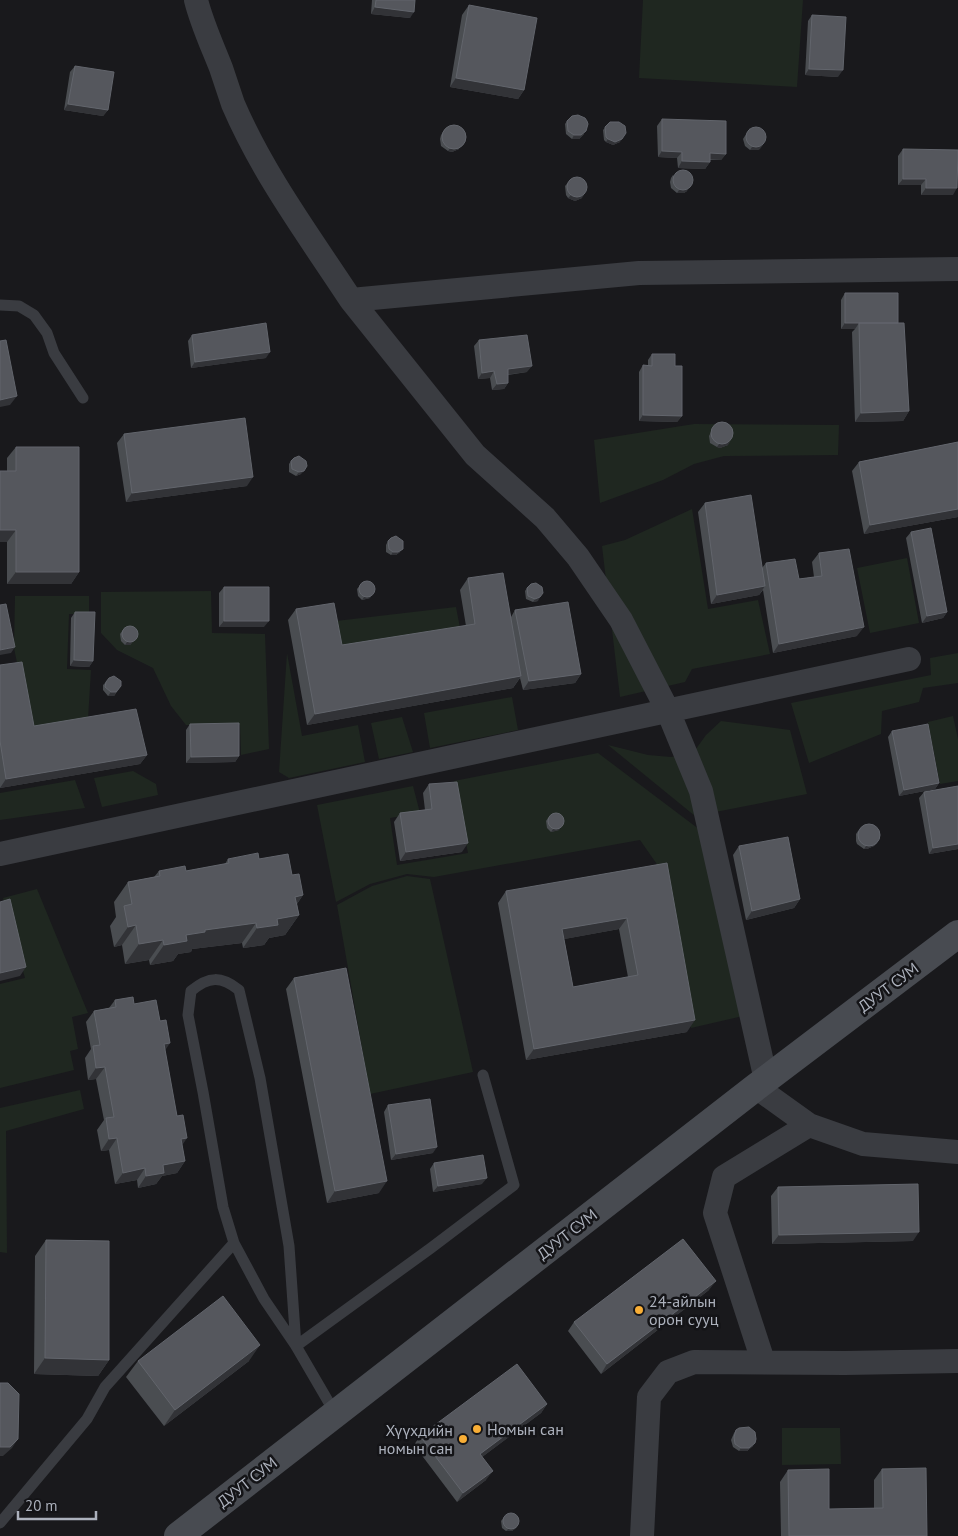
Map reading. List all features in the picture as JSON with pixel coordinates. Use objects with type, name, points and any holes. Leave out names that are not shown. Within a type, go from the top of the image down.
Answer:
[{"type":"main road","name":"ДУУТ СУМ","points":[[178,1536],[761,1084],[958,934]]},
{"type":"street","points":[[196,0],[201,20],[233,103],[252,142],[279,191],[352,300],[476,455],[545,518],[578,557],[621,620],[668,711],[701,791],[761,1084],[809,1125],[863,1144],[958,1152]]},
{"type":"street","points":[[352,300],[639,274],[958,269]]},
{"type":"street","points":[[0,854],[909,659]]},
{"type":"street","points":[[763,1361],[715,1213],[724,1177],[809,1125]]},
{"type":"street","points":[[642,1536],[649,1397],[668,1372],[694,1362],[845,1363],[958,1361]]},
{"type":"lane","points":[[0,305],[19,306],[34,315],[47,333],[54,353],[83,398]]},
{"type":"lane","points":[[296,1346],[289,1246],[260,1078],[238,990],[228,982],[214,979],[200,984],[191,991],[188,1015],[222,1206],[234,1243],[264,1299],[296,1346],[336,1413]]},
{"type":"lane","points":[[296,1346],[514,1185],[483,1075]]},
{"type":"lane","points":[[0,1523],[87,1419],[105,1386],[234,1243]]},
{"type":"shaded area","points":[[643,0],[803,0],[797,87],[639,78]]},
{"type":"shaded area","points":[[694,424],[839,425],[838,455],[724,456],[694,464],[663,480],[600,503],[594,440]]},
{"type":"shaded area","points":[[692,509],[708,609],[758,600],[770,654],[692,669],[685,682],[620,697],[602,546],[625,540]]},
{"type":"shaded area","points":[[907,558],[919,623],[870,633],[857,568]]},
{"type":"shaded area","points":[[211,591],[212,633],[265,634],[269,749],[241,755],[240,725],[186,725],[171,706],[153,668],[117,650],[101,633],[101,592]]},
{"type":"shaded area","points":[[15,596],[89,596],[89,614],[69,614],[67,669],[91,670],[88,719],[31,731],[14,648]]},
{"type":"shaded area","points":[[456,607],[461,633],[340,651],[336,621]]},
{"type":"shaded area","points":[[287,653],[302,736],[358,725],[365,762],[289,778],[279,772]]},
{"type":"shaded area","points":[[958,653],[958,683],[923,688],[919,702],[882,711],[881,734],[809,763],[791,703],[931,675],[930,658]]},
{"type":"shaded area","points":[[512,697],[518,730],[430,748],[424,713]]},
{"type":"shaded area","points":[[953,716],[958,739],[958,781],[940,784],[928,722]]},
{"type":"shaded area","points":[[402,717],[413,752],[379,759],[371,723]]},
{"type":"shaded area","points":[[721,721],[790,730],[807,794],[695,816],[608,745],[648,755],[671,757],[693,753],[706,735]]},
{"type":"shaded area","points":[[598,753],[720,845],[756,1013],[691,1028],[661,870],[640,840],[434,877],[407,874],[370,884],[336,902],[317,805],[413,786],[420,813],[390,818],[397,865],[468,853],[454,781]]},
{"type":"shaded area","points":[[133,771],[156,784],[158,795],[102,807],[94,778]]},
{"type":"shaded area","points":[[75,780],[85,808],[0,820],[0,793]]},
{"type":"shaded area","points":[[407,876],[430,879],[473,1072],[370,1094],[337,905],[372,886]]},
{"type":"shaded area","points":[[37,889],[88,1013],[72,1017],[78,1049],[70,1051],[74,1070],[0,1088],[0,984],[25,978],[3,898]]},
{"type":"shaded area","points":[[80,1090],[84,1109],[6,1131],[7,1253],[0,1252],[0,1108]]},
{"type":"shaded area","points":[[782,1428],[840,1428],[841,1464],[782,1465]]},
{"type":"building","points":[[376,0],[415,0],[414,12],[375,7]]},
{"type":"building","points":[[469,5],[537,18],[524,90],[456,78]]},
{"type":"building","points":[[812,15],[846,17],[843,70],[809,69]]},
{"type":"building","points":[[75,66],[114,72],[108,110],[68,104]]},
{"type":"building","points":[[578,115],[585,118],[588,124],[586,131],[581,135],[574,135],[568,131],[567,121],[572,116]]},
{"type":"building","points":[[662,119],[726,121],[726,154],[710,153],[710,162],[682,161],[682,152],[662,151]]},
{"type":"building","points":[[610,122],[619,122],[625,126],[626,133],[622,139],[615,142],[606,137],[605,127]]},
{"type":"building","points":[[454,125],[462,129],[466,137],[462,145],[454,149],[446,145],[442,137],[446,129]]},
{"type":"building","points":[[756,127],[763,130],[766,137],[763,144],[756,147],[749,144],[746,137],[749,130]]},
{"type":"building","points":[[903,149],[958,150],[957,188],[926,188],[926,179],[903,179]]},
{"type":"building","points":[[679,170],[687,170],[693,176],[693,184],[687,190],[679,190],[673,184],[673,176]]},
{"type":"building","points":[[577,177],[584,180],[587,187],[584,194],[577,197],[570,194],[567,187],[570,180]]},
{"type":"building","points":[[845,293],[898,293],[898,323],[845,323]]},
{"type":"building","points":[[266,323],[270,352],[195,362],[192,335]]},
{"type":"building","points":[[859,323],[904,323],[909,411],[861,413]]},
{"type":"building","points":[[527,335],[532,366],[508,369],[508,383],[497,384],[494,371],[482,373],[479,340]]},
{"type":"building","points":[[6,340],[17,396],[0,400],[0,341]]},
{"type":"building","points":[[652,354],[675,354],[675,366],[682,366],[682,416],[643,415],[643,365],[652,366]]},
{"type":"building","points":[[245,418],[253,477],[132,493],[124,434]]},
{"type":"building","points":[[722,422],[730,425],[733,433],[730,441],[722,444],[714,441],[711,433],[714,425]]},
{"type":"building","points":[[958,442],[958,509],[870,525],[859,462]]},
{"type":"building","points":[[16,447],[79,447],[79,572],[16,572],[16,530],[0,530],[0,471],[16,471]]},
{"type":"building","points":[[299,456],[306,461],[307,466],[304,471],[299,472],[292,469],[291,461]]},
{"type":"building","points":[[751,495],[765,586],[717,595],[705,503]]},
{"type":"building","points":[[931,528],[947,612],[927,616],[911,532]]},
{"type":"building","points":[[396,536],[403,541],[403,549],[393,552],[389,549],[388,541]]},
{"type":"building","points":[[849,549],[864,627],[779,644],[766,563],[795,559],[799,579],[822,576],[819,553]]},
{"type":"building","points":[[503,573],[521,676],[315,714],[296,609],[334,603],[342,645],[475,624],[468,578]]},
{"type":"building","points":[[367,581],[375,589],[367,597],[359,589]]},
{"type":"building","points":[[536,583],[542,587],[543,593],[535,599],[528,596],[527,588],[531,584]]},
{"type":"building","points":[[224,587],[269,587],[269,621],[224,621]]},
{"type":"building","points":[[568,602],[581,674],[529,681],[515,610]]},
{"type":"building","points":[[6,604],[15,647],[0,650],[0,605]]},
{"type":"building","points":[[75,612],[95,612],[93,661],[74,660]]},
{"type":"building","points":[[130,626],[138,634],[130,642],[122,634]]},
{"type":"building","points":[[22,662],[34,726],[136,709],[147,755],[6,779],[0,741],[0,665]]},
{"type":"building","points":[[114,676],[121,681],[121,686],[116,692],[111,692],[105,687],[109,678]]},
{"type":"building","points":[[239,723],[239,756],[191,757],[190,724]]},
{"type":"building","points":[[928,724],[939,783],[904,790],[892,731]]},
{"type":"building","points":[[457,782],[468,843],[406,852],[400,813],[432,809],[429,784]]},
{"type":"building","points":[[958,786],[958,844],[933,848],[924,792]]},
{"type":"building","points":[[556,813],[564,821],[556,829],[548,821]]},
{"type":"building","points":[[869,824],[877,827],[880,835],[877,843],[869,846],[861,843],[858,835],[861,827]]},
{"type":"building","points":[[788,837],[800,899],[752,911],[739,846]]},
{"type":"building","points":[[258,853],[259,859],[288,854],[292,875],[299,874],[303,895],[295,897],[299,915],[277,919],[278,925],[257,928],[256,923],[205,930],[205,932],[186,935],[187,941],[164,945],[163,940],[139,944],[136,925],[128,927],[124,906],[132,904],[128,882],[160,876],[159,871],[185,866],[186,871],[229,863],[228,859]]},
{"type":"building","points":[[667,863],[695,1020],[534,1049],[506,891]],"holes":[[[627,918],[638,975],[573,987],[562,929]]]},
{"type":"building","points":[[10,899],[26,967],[0,973],[0,902]]},
{"type":"building","points":[[346,968],[387,1181],[335,1191],[294,978]]},
{"type":"building","points":[[133,997],[134,1004],[156,1000],[160,1021],[166,1020],[170,1043],[164,1044],[177,1116],[183,1115],[187,1138],[181,1139],[185,1161],[163,1165],[164,1173],[146,1176],[145,1168],[123,1173],[117,1138],[109,1139],[106,1118],[114,1117],[105,1067],[96,1068],[93,1046],[100,1045],[94,1011],[116,1007],[115,1000]]},
{"type":"building","points":[[430,1099],[437,1147],[396,1154],[388,1105]]},
{"type":"building","points":[[483,1155],[487,1178],[438,1186],[434,1163]]},
{"type":"building","points":[[918,1184],[919,1232],[779,1235],[778,1187]]},
{"type":"building","name":"24-айлын орон сууц","points":[[683,1239],[716,1281],[607,1364],[574,1322]]},
{"type":"building","points":[[46,1240],[109,1241],[109,1360],[45,1358]]},
{"type":"building","points":[[223,1296],[260,1345],[175,1410],[138,1361]]},
{"type":"building","name":"Номын сан","points":[[517,1364],[547,1404],[480,1454],[493,1471],[463,1493],[420,1436]]},
{"type":"building","points":[[0,1383],[8,1383],[19,1394],[18,1439],[10,1447],[0,1447]]},
{"type":"building","points":[[749,1427],[755,1432],[755,1443],[749,1448],[741,1448],[735,1444],[736,1430]]},
{"type":"building","points":[[926,1468],[927,1536],[789,1536],[788,1470],[829,1469],[829,1509],[883,1508],[882,1469]]},
{"type":"building","points":[[511,1513],[519,1521],[511,1529],[503,1521]]},
{"type":"place","name":"24-айлын орон сууц","points":[[639,1310]]},
{"type":"place","name":"Номын сан","points":[[477,1429]]},
{"type":"place","name":"Хүүхдийн номын сан","points":[[463,1439]]}]
